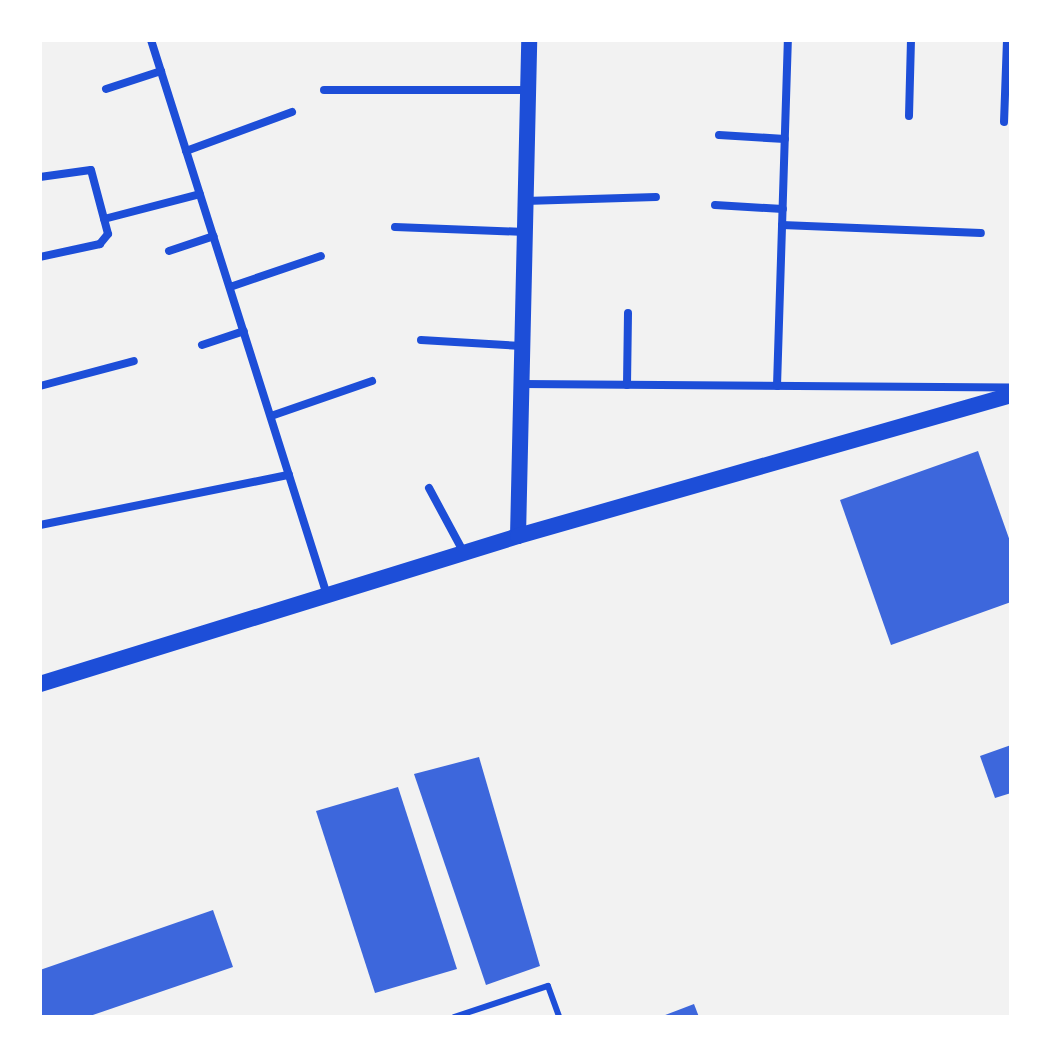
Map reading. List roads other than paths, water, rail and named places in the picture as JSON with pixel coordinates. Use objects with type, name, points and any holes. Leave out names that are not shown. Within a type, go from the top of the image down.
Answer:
[{"type":"main road","points":[[518,536],[529,40]]},
{"type":"main road","points":[[40,684],[518,536],[1011,395]]},
{"type":"street","points":[[151,40],[328,595]]},
{"type":"street","points":[[777,386],[788,40]]},
{"type":"street","points":[[909,116],[911,40]]},
{"type":"street","points":[[1004,122],[1007,40]]},
{"type":"street","points":[[106,89],[161,71]]},
{"type":"street","points":[[324,90],[528,90]]},
{"type":"street","points":[[186,151],[292,112]]},
{"type":"street","points":[[719,135],[785,139]]},
{"type":"street","points":[[40,177],[91,170],[107,241],[40,257]]},
{"type":"street","points":[[104,219],[200,194]]},
{"type":"street","points":[[525,201],[656,197]]},
{"type":"street","points":[[715,205],[783,209]]},
{"type":"street","points":[[782,225],[981,233]]},
{"type":"street","points":[[395,227],[525,232]]},
{"type":"street","points":[[169,251],[214,236]]},
{"type":"street","points":[[230,287],[321,256]]},
{"type":"street","points":[[627,385],[628,313]]},
{"type":"street","points":[[202,345],[244,331]]},
{"type":"street","points":[[421,340],[522,346]]},
{"type":"street","points":[[40,386],[134,361]]},
{"type":"street","points":[[271,416],[372,381]]},
{"type":"street","points":[[522,384],[1011,387]]},
{"type":"street","points":[[40,525],[289,475]]},
{"type":"street","points":[[429,488],[464,553]]},
{"type":"lane","points":[[454,1017],[548,986],[559,1017]]}]
